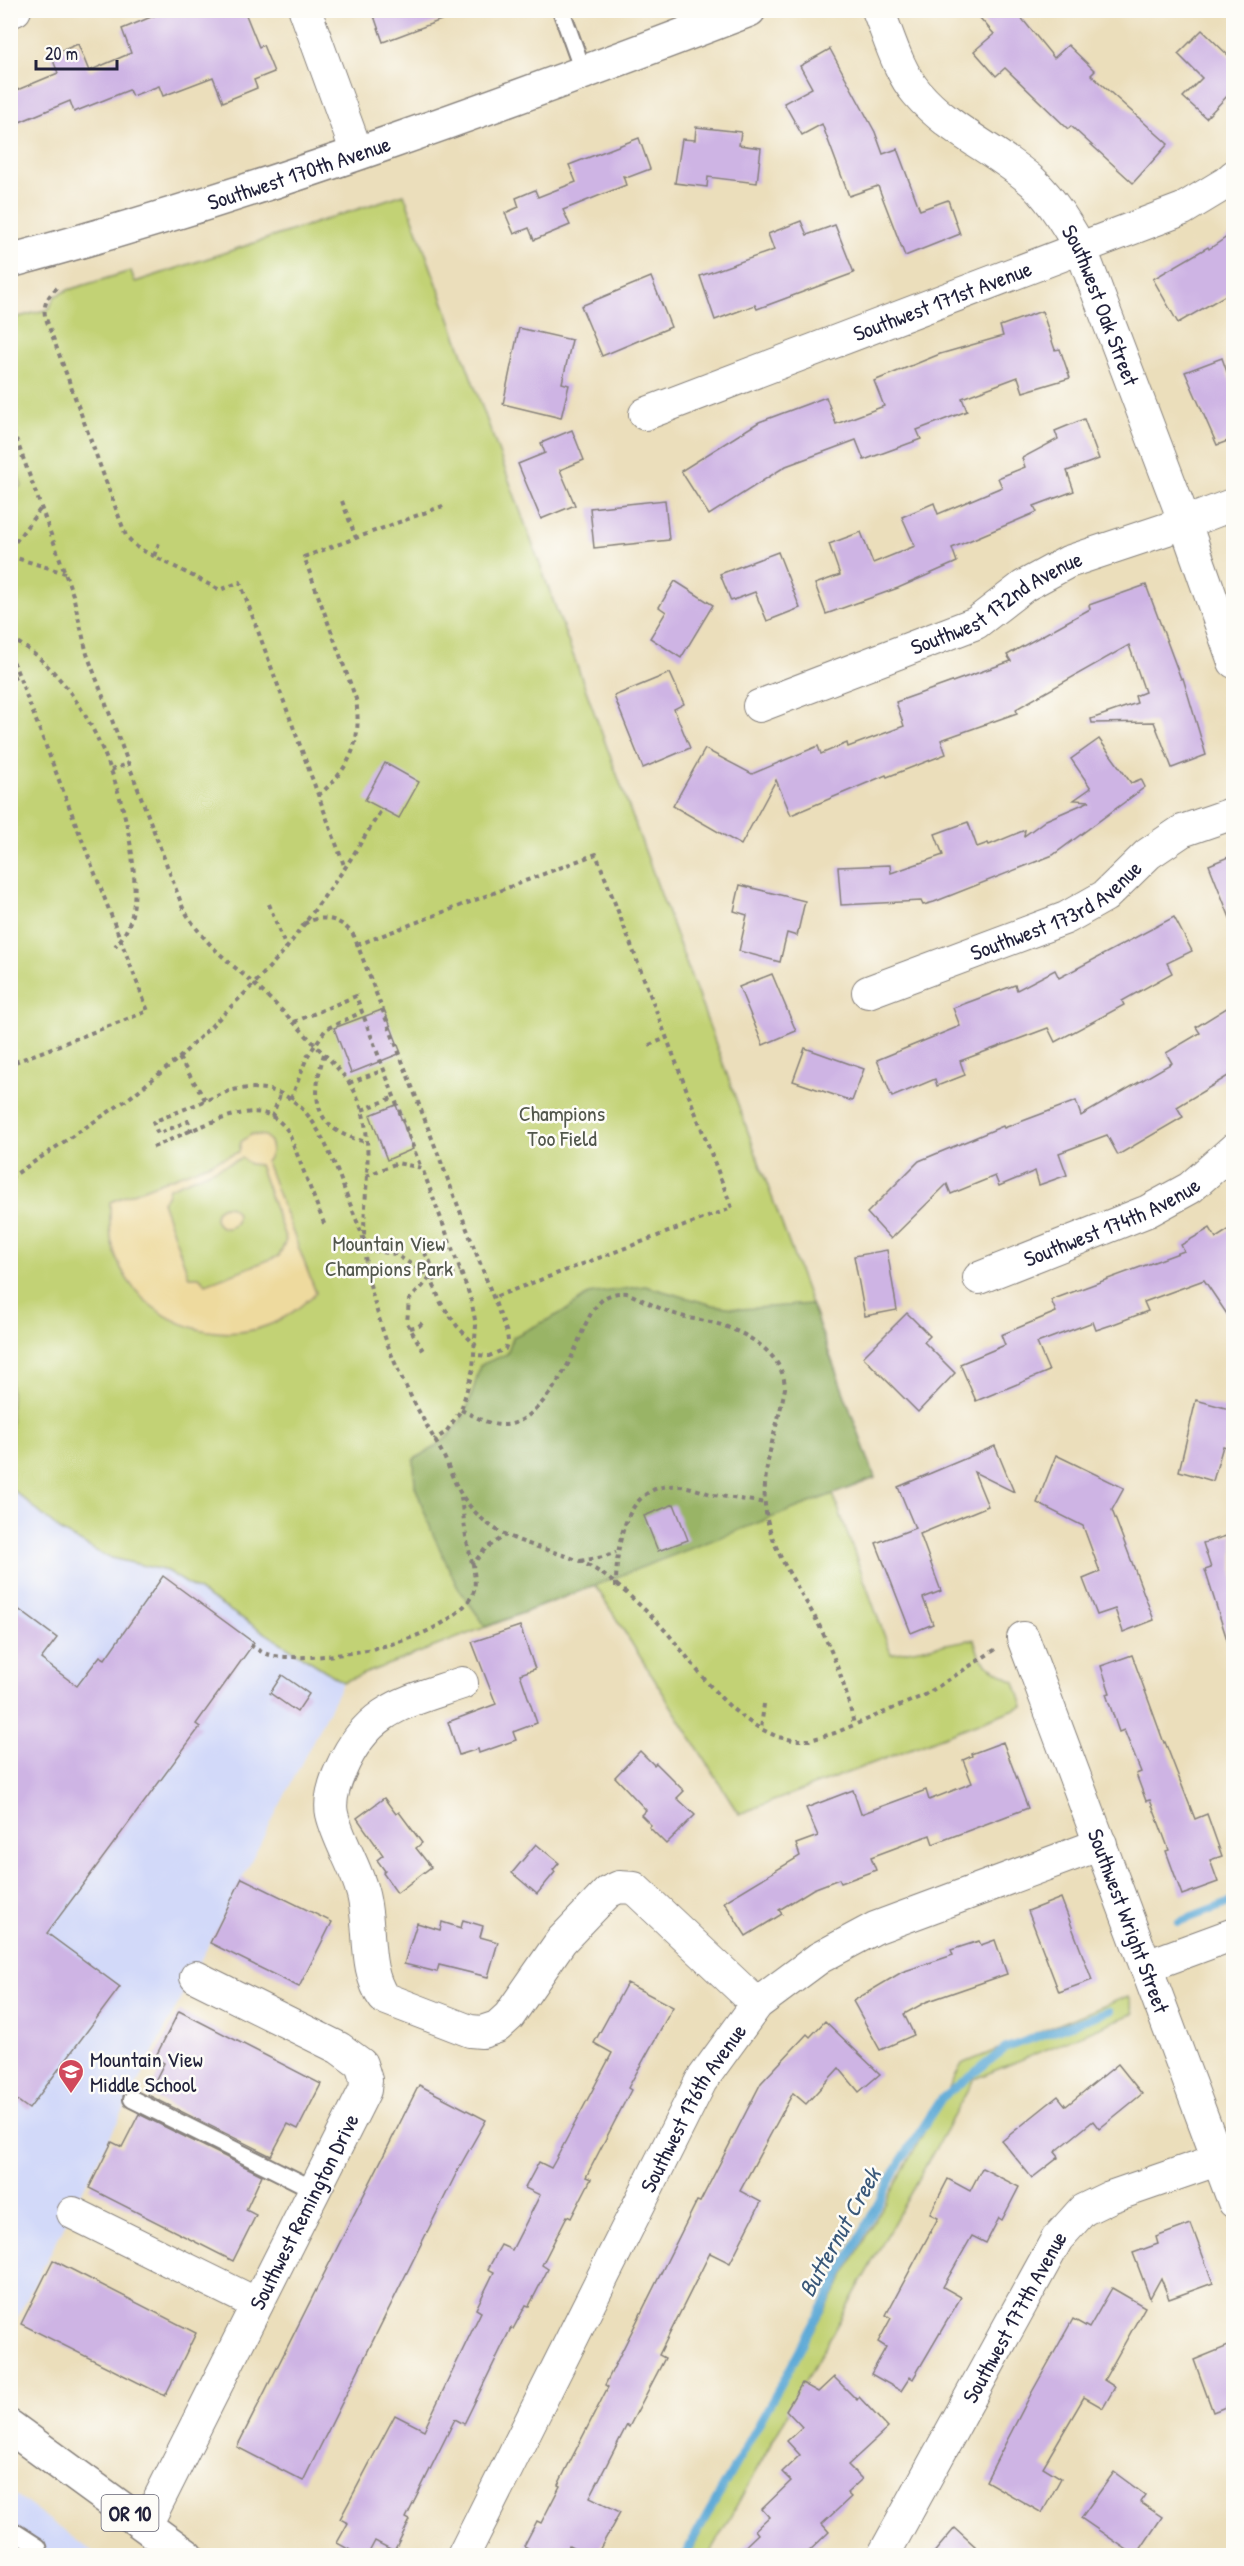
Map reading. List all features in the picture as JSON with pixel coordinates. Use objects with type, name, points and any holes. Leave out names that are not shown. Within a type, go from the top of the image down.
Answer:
[{"type":"main road","name":"Southwest 170th Avenue","points":[[10,261],[109,234],[357,153],[584,74],[749,10]]},
{"type":"main road","name":"OR 10","points":[[10,2427],[187,2556]]},
{"type":"street","points":[[10,12],[15,10]]},
{"type":"street","points":[[305,10],[357,153]]},
{"type":"street","name":"Southwest Oak Street","points":[[878,10],[898,60],[915,91],[937,116],[1008,162],[1034,183],[1058,210],[1081,249],[1185,523],[1233,662]]},
{"type":"street","name":"Southwest 171st Avenue","points":[[645,414],[1183,209],[1226,183],[1233,176]]},
{"type":"street","name":"Southwest 172nd Avenue","points":[[759,706],[941,638],[976,622],[1024,586],[1068,562],[1185,523],[1233,504]]},
{"type":"street","name":"Southwest 173rd Avenue","points":[[868,992],[1066,918],[1105,896],[1148,854],[1182,831],[1233,813]]},
{"type":"street","name":"Southwest 174th Avenue","points":[[979,1278],[1148,1211],[1190,1188],[1233,1149]]},
{"type":"street","name":"Southwest Wright Street","points":[[1023,1638],[1233,2202]]},
{"type":"street","points":[[462,1683],[400,1704],[371,1723],[348,1755],[333,1790],[332,1814],[363,1892],[369,1952],[378,1988],[384,1998],[470,2031],[482,2032],[497,2027],[509,2016],[561,1941],[608,1892],[619,1887],[634,1888],[757,2004]]},
{"type":"street","name":"Southwest 176th Avenue","points":[[463,2556],[701,2081],[757,2004],[819,1958],[875,1928],[1101,1844]]},
{"type":"street","points":[[1147,1966],[1233,1934]]},
{"type":"street","name":"Southwest Remington Drive","points":[[146,2525],[365,2090],[366,2080],[361,2064],[339,2048],[196,1977]]},
{"type":"street","name":"Southwest 177th Avenue","points":[[883,2556],[1057,2239],[1083,2210],[1110,2197],[1218,2160]]},
{"type":"street","points":[[73,2213],[257,2304]]},
{"type":"lane","points":[[561,10],[584,74]]},
{"type":"lane","points":[[132,2099],[315,2190]]},
{"type":"lane","points":[[11,2529],[13,2556]]},
{"type":"lane","points":[[11,2529],[39,2547],[41,2556]]},
{"type":"path","points":[[57,288],[47,300],[44,308],[45,316],[126,536],[130,543],[220,590],[240,582],[345,868]]},
{"type":"path","points":[[10,422],[65,573],[87,654],[183,908],[197,932],[294,1022],[324,1054],[349,1083],[362,1110],[367,1142],[365,1250],[379,1319],[397,1369],[413,1404],[456,1480],[461,1495],[466,1537],[475,1580],[472,1595],[460,1608],[432,1629],[413,1637],[360,1652],[273,1656],[250,1646]]},
{"type":"path","points":[[342,501],[356,538]]},
{"type":"path","points":[[318,796],[346,766],[356,743],[359,720],[356,699],[304,557],[443,506]]},
{"type":"path","points":[[10,549],[41,508]]},
{"type":"path","points":[[154,556],[159,543]]},
{"type":"path","points":[[10,556],[65,573]]},
{"type":"path","points":[[10,638],[24,645],[42,660],[71,694],[93,730],[111,770],[129,833],[134,877],[133,916],[121,940],[115,946]]},
{"type":"path","points":[[10,653],[148,1011],[10,1064]]},
{"type":"path","points":[[12,678],[19,675]]},
{"type":"path","points":[[111,770],[129,763]]},
{"type":"path","points":[[10,1178],[128,1099],[179,1058],[254,984],[286,949],[345,868],[382,809]]},
{"type":"path","points":[[357,945],[596,854],[667,1038],[732,1208],[492,1298]]},
{"type":"path","points":[[269,904],[286,949]]},
{"type":"path","points":[[303,924],[319,919],[337,921],[347,927],[357,945],[507,1333],[508,1341],[505,1349],[496,1354],[475,1355]]},
{"type":"path","points":[[362,960],[368,957]]},
{"type":"path","points":[[294,1022],[356,996],[471,1299],[476,1325],[476,1346],[470,1385],[461,1410],[446,1432],[434,1440]]},
{"type":"path","points":[[291,1099],[306,1061],[328,1027],[362,1012]]},
{"type":"path","points":[[649,1045],[667,1038]]},
{"type":"path","points":[[324,1054],[316,1092],[321,1115],[326,1123],[338,1132],[367,1142]]},
{"type":"path","points":[[179,1058],[206,1101]]},
{"type":"path","points":[[349,1083],[384,1070]]},
{"type":"path","points":[[192,1132],[188,1121],[158,1134],[153,1122],[242,1088],[266,1088],[281,1092],[312,1119],[328,1148],[365,1243]]},
{"type":"path","points":[[271,1117],[281,1092]]},
{"type":"path","points":[[362,1110],[395,1097]]},
{"type":"path","points":[[153,1147],[235,1115],[248,1112],[266,1114],[280,1122],[288,1131],[325,1226]]},
{"type":"path","points":[[312,1119],[321,1115]]},
{"type":"path","points":[[438,1158],[443,1156]]},
{"type":"path","points":[[366,1176],[397,1163],[422,1168]]},
{"type":"path","points":[[418,1246],[430,1261],[431,1278],[441,1303],[457,1326],[476,1346]]},
{"type":"path","points":[[365,1250],[395,1254],[431,1278]]},
{"type":"path","points":[[425,1354],[410,1328],[406,1311],[409,1300],[431,1278],[460,1270]]},
{"type":"path","points":[[461,1410],[481,1420],[506,1425],[528,1415],[544,1400],[560,1377],[592,1312],[602,1300],[619,1292],[627,1293],[677,1315],[732,1329],[762,1347],[776,1359],[784,1376],[785,1388],[767,1461],[765,1503],[768,1528],[834,1658],[849,1700],[854,1725]]},
{"type":"path","points":[[410,1328],[419,1326],[425,1320]]},
{"type":"path","points":[[616,1587],[616,1552],[629,1513],[646,1495],[662,1487],[678,1486],[714,1495],[765,1503]]},
{"type":"path","points":[[461,1495],[485,1522],[506,1535],[580,1561],[616,1587],[646,1611],[667,1632],[702,1679],[723,1701],[744,1720],[778,1737],[810,1740],[854,1725],[925,1695],[993,1650],[1023,1638]]},
{"type":"path","points":[[473,1564],[485,1549],[506,1535]]},
{"type":"path","points":[[580,1561],[616,1552]]},
{"type":"path","points":[[761,1729],[764,1704]]},
{"type":"shaded area","name":"Mountain View Middle School","points":[[11,1488],[62,1532],[107,1557],[167,1571],[343,1682],[11,2330]]},
{"type":"shaded area","points":[[11,2491],[96,2555],[11,2555]]},
{"type":"green space","name":"Mountain View Champions Park","points":[[404,194],[875,1478],[833,1494],[891,1654],[974,1639],[979,1655],[986,1664],[1015,1682],[1023,1706],[739,1814],[595,1585],[343,1682],[167,1571],[107,1557],[62,1532],[11,1488],[10,491],[22,486],[11,456],[11,319],[49,309],[55,296],[68,290],[131,271],[135,282]]},
{"type":"green space","points":[[645,1286],[713,1305],[741,1309],[811,1304],[875,1478],[486,1627],[457,1586],[432,1532],[415,1486],[414,1459],[453,1432],[466,1410],[480,1365],[507,1354],[513,1337],[565,1311],[589,1294]]},
{"type":"green space","points":[[1128,1996],[1134,2013],[974,2079],[709,2555],[688,2556],[962,2064]]},
{"type":"sand","points":[[252,1134],[265,1136],[270,1142],[271,1152],[266,1162],[316,1293],[280,1320],[266,1326],[242,1332],[217,1332],[194,1328],[171,1319],[151,1305],[134,1288],[120,1267],[112,1243],[110,1202],[239,1152],[241,1142]],"holes":[[[242,1158],[250,1164],[259,1165],[286,1240],[279,1256],[206,1284],[199,1277],[189,1277],[162,1202],[169,1188]]]},
{"type":"sand","points":[[226,1206],[234,1209],[237,1217],[234,1225],[226,1228],[218,1225],[215,1217],[218,1209]]},
{"type":"building","points":[[168,10],[244,10],[259,47],[263,45],[274,72],[254,80],[257,88],[223,102],[213,77],[163,96],[159,86],[132,96],[129,90],[74,112],[70,101],[10,126],[10,93],[58,73],[51,55],[78,44],[89,71],[131,53],[122,29]]},
{"type":"building","points":[[372,10],[460,10],[460,13],[383,42]]},
{"type":"building","points":[[973,10],[1015,10],[1054,58],[1068,45],[1095,71],[1091,75],[1168,144],[1133,183],[1071,126],[1068,129],[1005,68],[996,76],[974,51],[994,34]]},
{"type":"building","points":[[1202,30],[1233,60],[1233,90],[1206,118],[1183,97],[1202,78],[1178,54]]},
{"type":"building","points":[[830,49],[875,132],[883,154],[897,149],[920,210],[948,200],[960,234],[905,256],[878,186],[849,196],[822,124],[802,135],[784,103],[812,88],[800,66]]},
{"type":"building","points":[[696,127],[741,132],[739,145],[761,148],[757,183],[708,177],[707,187],[675,183],[682,139],[695,140]]},
{"type":"building","points":[[639,138],[650,169],[629,177],[623,176],[626,185],[563,210],[570,225],[534,240],[529,228],[514,234],[505,213],[519,207],[516,198],[535,190],[538,197],[576,182],[569,165]]},
{"type":"building","points":[[801,221],[807,235],[835,225],[854,273],[757,309],[755,305],[715,320],[700,276],[774,250],[768,234]]},
{"type":"building","points":[[1233,233],[1233,291],[1178,323],[1153,279],[1208,247],[1209,249]]},
{"type":"building","points":[[651,277],[671,327],[602,356],[581,306]]},
{"type":"building","points":[[1042,311],[1055,350],[1060,349],[1070,378],[1023,392],[1018,377],[962,398],[967,411],[917,430],[921,439],[864,460],[856,440],[786,466],[709,515],[681,471],[759,422],[826,397],[836,424],[884,406],[874,381],[940,354],[1003,336],[1000,326]]},
{"type":"building","points":[[519,328],[572,340],[562,383],[569,385],[561,418],[503,404]]},
{"type":"building","points":[[1222,358],[1233,389],[1233,439],[1217,445],[1185,372]]},
{"type":"building","points":[[1084,419],[1099,459],[1067,471],[1074,491],[1034,506],[1037,512],[952,548],[957,562],[898,588],[826,614],[815,584],[840,575],[829,544],[861,532],[873,563],[915,546],[902,517],[934,503],[938,514],[1002,487],[998,478],[1025,467],[1022,458],[1058,439],[1055,431]]},
{"type":"building","points":[[572,430],[584,460],[560,470],[575,505],[541,519],[518,464],[545,453],[541,443]]},
{"type":"building","points":[[665,500],[669,540],[594,548],[590,508]]},
{"type":"building","points":[[778,552],[800,608],[767,621],[755,592],[731,601],[720,574]]},
{"type":"building","points":[[675,581],[713,605],[681,658],[650,638],[666,612],[659,607]]},
{"type":"building","points":[[1146,585],[1181,679],[1183,678],[1206,755],[1172,768],[1154,722],[1092,723],[1091,719],[1137,703],[1135,696],[1145,692],[1129,645],[1016,709],[1017,713],[941,740],[946,754],[887,777],[886,775],[791,815],[776,780],[741,845],[673,806],[705,749],[752,774],[818,746],[821,754],[847,743],[848,747],[904,726],[896,702],[1011,661],[1007,655],[1090,609],[1089,605]]},
{"type":"building","points":[[670,673],[684,704],[674,709],[690,748],[643,768],[614,696]]},
{"type":"building","points":[[1099,739],[1131,783],[1141,779],[1145,787],[1053,855],[923,905],[921,901],[841,905],[838,867],[890,865],[891,873],[943,855],[935,834],[968,822],[977,847],[988,843],[989,845],[1025,830],[1024,836],[1046,820],[1090,801],[1074,800],[1091,788],[1071,759]]},
{"type":"building","points":[[385,763],[419,782],[399,818],[365,800]]},
{"type":"building","points":[[1233,855],[1233,923],[1232,923],[1209,865]]},
{"type":"building","points":[[740,885],[805,901],[797,936],[787,933],[780,962],[739,951],[747,915],[734,911]]},
{"type":"building","points":[[1174,917],[1192,951],[1167,963],[1172,973],[1122,1001],[1124,1005],[1055,1042],[1048,1028],[960,1061],[965,1075],[937,1086],[935,1079],[892,1097],[877,1060],[960,1026],[953,1008],[1015,985],[1017,990],[1055,970],[1059,978]]},
{"type":"building","points":[[772,974],[796,1031],[763,1045],[739,987]]},
{"type":"building","points":[[1233,1004],[1233,1073],[1177,1107],[1183,1117],[1118,1155],[1107,1135],[1059,1153],[1067,1175],[1039,1185],[1035,1171],[999,1186],[995,1176],[951,1194],[947,1184],[891,1239],[867,1213],[919,1161],[1003,1126],[1004,1128],[1076,1101],[1081,1116],[1172,1063],[1166,1053],[1200,1033],[1196,1027]]},
{"type":"building","points":[[384,1009],[401,1053],[351,1073],[334,1028]]},
{"type":"building","points":[[805,1048],[864,1069],[852,1101],[793,1081]]},
{"type":"building","points":[[396,1105],[413,1149],[387,1160],[370,1115]]},
{"type":"building","points":[[1233,1227],[1233,1323],[1204,1280],[1144,1302],[1148,1311],[1111,1325],[1096,1330],[1093,1322],[1037,1343],[1049,1371],[976,1401],[960,1364],[1005,1345],[1001,1335],[1056,1312],[1051,1300],[1184,1251],[1181,1245],[1210,1228],[1216,1238]]},
{"type":"building","points":[[887,1250],[897,1310],[865,1316],[854,1256]]},
{"type":"building","points":[[907,1313],[930,1336],[924,1342],[955,1373],[918,1412],[863,1357]]},
{"type":"building","points":[[1196,1400],[1233,1410],[1233,1449],[1223,1446],[1213,1481],[1179,1471]]},
{"type":"building","points":[[995,1446],[1014,1492],[974,1472],[988,1506],[920,1534],[941,1591],[923,1598],[933,1624],[911,1633],[876,1543],[915,1528],[898,1487]]},
{"type":"building","points":[[1056,1455],[1124,1488],[1112,1510],[1154,1620],[1123,1632],[1115,1609],[1097,1615],[1083,1579],[1100,1572],[1083,1526],[1037,1503]]},
{"type":"building","points":[[674,1504],[688,1540],[658,1551],[644,1516]]},
{"type":"building","points":[[1233,1534],[1233,1646],[1229,1646],[1205,1570],[1211,1568],[1203,1543]]},
{"type":"building","points":[[163,1576],[254,1643],[196,1724],[200,1727],[47,1933],[120,1987],[29,2109],[10,2095],[10,1603],[57,1638],[41,1659],[77,1686],[100,1656],[105,1659]]},
{"type":"building","points":[[520,1626],[535,1669],[520,1674],[537,1723],[513,1732],[516,1740],[479,1753],[478,1749],[459,1755],[448,1722],[496,1704],[472,1642]]},
{"type":"building","points":[[1132,1655],[1195,1819],[1207,1814],[1222,1856],[1210,1860],[1218,1882],[1182,1895],[1166,1851],[1169,1850],[1150,1800],[1146,1801],[1136,1774],[1141,1772],[1124,1730],[1119,1732],[1106,1694],[1110,1693],[1101,1666]]},
{"type":"building","points":[[282,1675],[309,1694],[297,1712],[270,1693]]},
{"type":"building","points":[[1003,1742],[1028,1808],[933,1844],[930,1835],[871,1857],[876,1870],[841,1883],[839,1879],[813,1889],[779,1910],[782,1914],[746,1936],[724,1902],[800,1856],[796,1844],[818,1836],[806,1808],[853,1790],[861,1814],[926,1790],[929,1800],[972,1783],[963,1760],[972,1756],[971,1754]]},
{"type":"building","points":[[640,1751],[654,1765],[656,1763],[684,1791],[677,1798],[695,1815],[666,1844],[641,1815],[646,1810],[615,1777]]},
{"type":"building","points":[[384,1798],[396,1814],[399,1812],[422,1843],[416,1848],[431,1867],[397,1893],[377,1860],[383,1855],[357,1818]]},
{"type":"building","points":[[536,1844],[559,1863],[553,1870],[555,1872],[537,1894],[512,1873]]},
{"type":"building","points":[[242,1878],[332,1922],[299,1987],[210,1943]]},
{"type":"building","points":[[1061,1898],[1092,1980],[1059,1992],[1028,1911]]},
{"type":"building","points":[[463,1920],[483,1926],[480,1937],[498,1942],[488,1977],[439,1965],[437,1972],[404,1964],[417,1923],[440,1930],[442,1922],[461,1928]]},
{"type":"building","points":[[995,1940],[1007,1974],[926,2002],[904,2014],[914,2035],[880,2050],[853,2001],[902,1972],[953,1955],[951,1950],[979,1941],[981,1945]]},
{"type":"building","points":[[627,1983],[673,2007],[628,2088],[631,2090],[586,2177],[591,2179],[571,2218],[567,2216],[542,2265],[548,2269],[529,2306],[526,2305],[513,2329],[511,2328],[464,2424],[455,2419],[406,2518],[410,2520],[394,2551],[375,2541],[367,2556],[361,2556],[337,2543],[348,2523],[340,2519],[395,2415],[424,2430],[481,2312],[476,2309],[494,2272],[488,2269],[501,2245],[512,2250],[540,2195],[525,2188],[539,2162],[551,2168],[612,2053],[594,2043]]},
{"type":"building","points":[[179,2011],[321,2084],[298,2129],[288,2124],[271,2156],[148,2095],[164,2063],[155,2058]]},
{"type":"building","points":[[825,2021],[880,2074],[859,2092],[839,2068],[806,2104],[793,2093],[740,2191],[761,2202],[730,2263],[710,2253],[659,2355],[665,2358],[590,2497],[620,2512],[596,2556],[587,2556],[569,2546],[563,2556],[524,2556],[528,2548],[524,2546],[537,2521],[541,2523],[560,2486],[558,2485],[608,2387],[605,2385],[697,2201],[700,2202],[761,2083],[807,2034],[810,2037]]},
{"type":"building","points":[[1118,2064],[1142,2094],[1099,2129],[1093,2121],[1055,2152],[1059,2157],[1032,2178],[1002,2141],[1058,2096],[1066,2106]]},
{"type":"building","points":[[419,2085],[486,2120],[460,2166],[303,2481],[237,2447]]},
{"type":"building","points":[[139,2114],[262,2175],[246,2210],[256,2215],[233,2261],[89,2188],[112,2142],[122,2147]]},
{"type":"building","points":[[982,2168],[1019,2187],[1002,2220],[999,2218],[986,2243],[972,2236],[943,2287],[961,2297],[913,2379],[910,2377],[901,2391],[871,2374],[886,2347],[878,2342],[891,2318],[886,2315],[938,2218],[930,2214],[948,2179],[970,2191]]},
{"type":"building","points":[[1191,2224],[1213,2283],[1169,2299],[1161,2278],[1150,2298],[1133,2253],[1158,2244],[1156,2237]]},
{"type":"building","points":[[53,2260],[196,2333],[165,2396],[21,2324]]},
{"type":"building","points":[[1112,2288],[1145,2307],[1104,2380],[1115,2387],[1103,2408],[1084,2397],[1043,2467],[1061,2478],[1042,2513],[986,2481],[1073,2319],[1089,2328]]},
{"type":"building","points":[[1233,2344],[1233,2404],[1213,2412],[1194,2360]]},
{"type":"building","points":[[834,2377],[857,2400],[859,2397],[888,2428],[848,2465],[862,2479],[847,2493],[851,2497],[822,2524],[829,2532],[804,2556],[735,2556],[758,2534],[755,2530],[769,2517],[762,2509],[791,2481],[782,2472],[800,2455],[787,2441],[802,2427],[786,2410],[802,2383],[818,2392]]},
{"type":"building","points":[[1114,2472],[1145,2495],[1140,2502],[1162,2517],[1136,2556],[1081,2518]]},
{"type":"building","points":[[955,2528],[986,2556],[931,2556]]},
{"type":"waterway","name":"Butternut Creek","points":[[1179,1922],[1234,1901]]},
{"type":"waterway","name":"Butternut Creek","points":[[684,2556],[783,2381],[900,2162],[942,2098],[1006,2048],[1110,2011]]},
{"type":"place","name":"Mountain View Middle School","points":[[71,2095]]},
{"type":"park label","name":"Champions Too Field","points":[[562,1126]]}]
